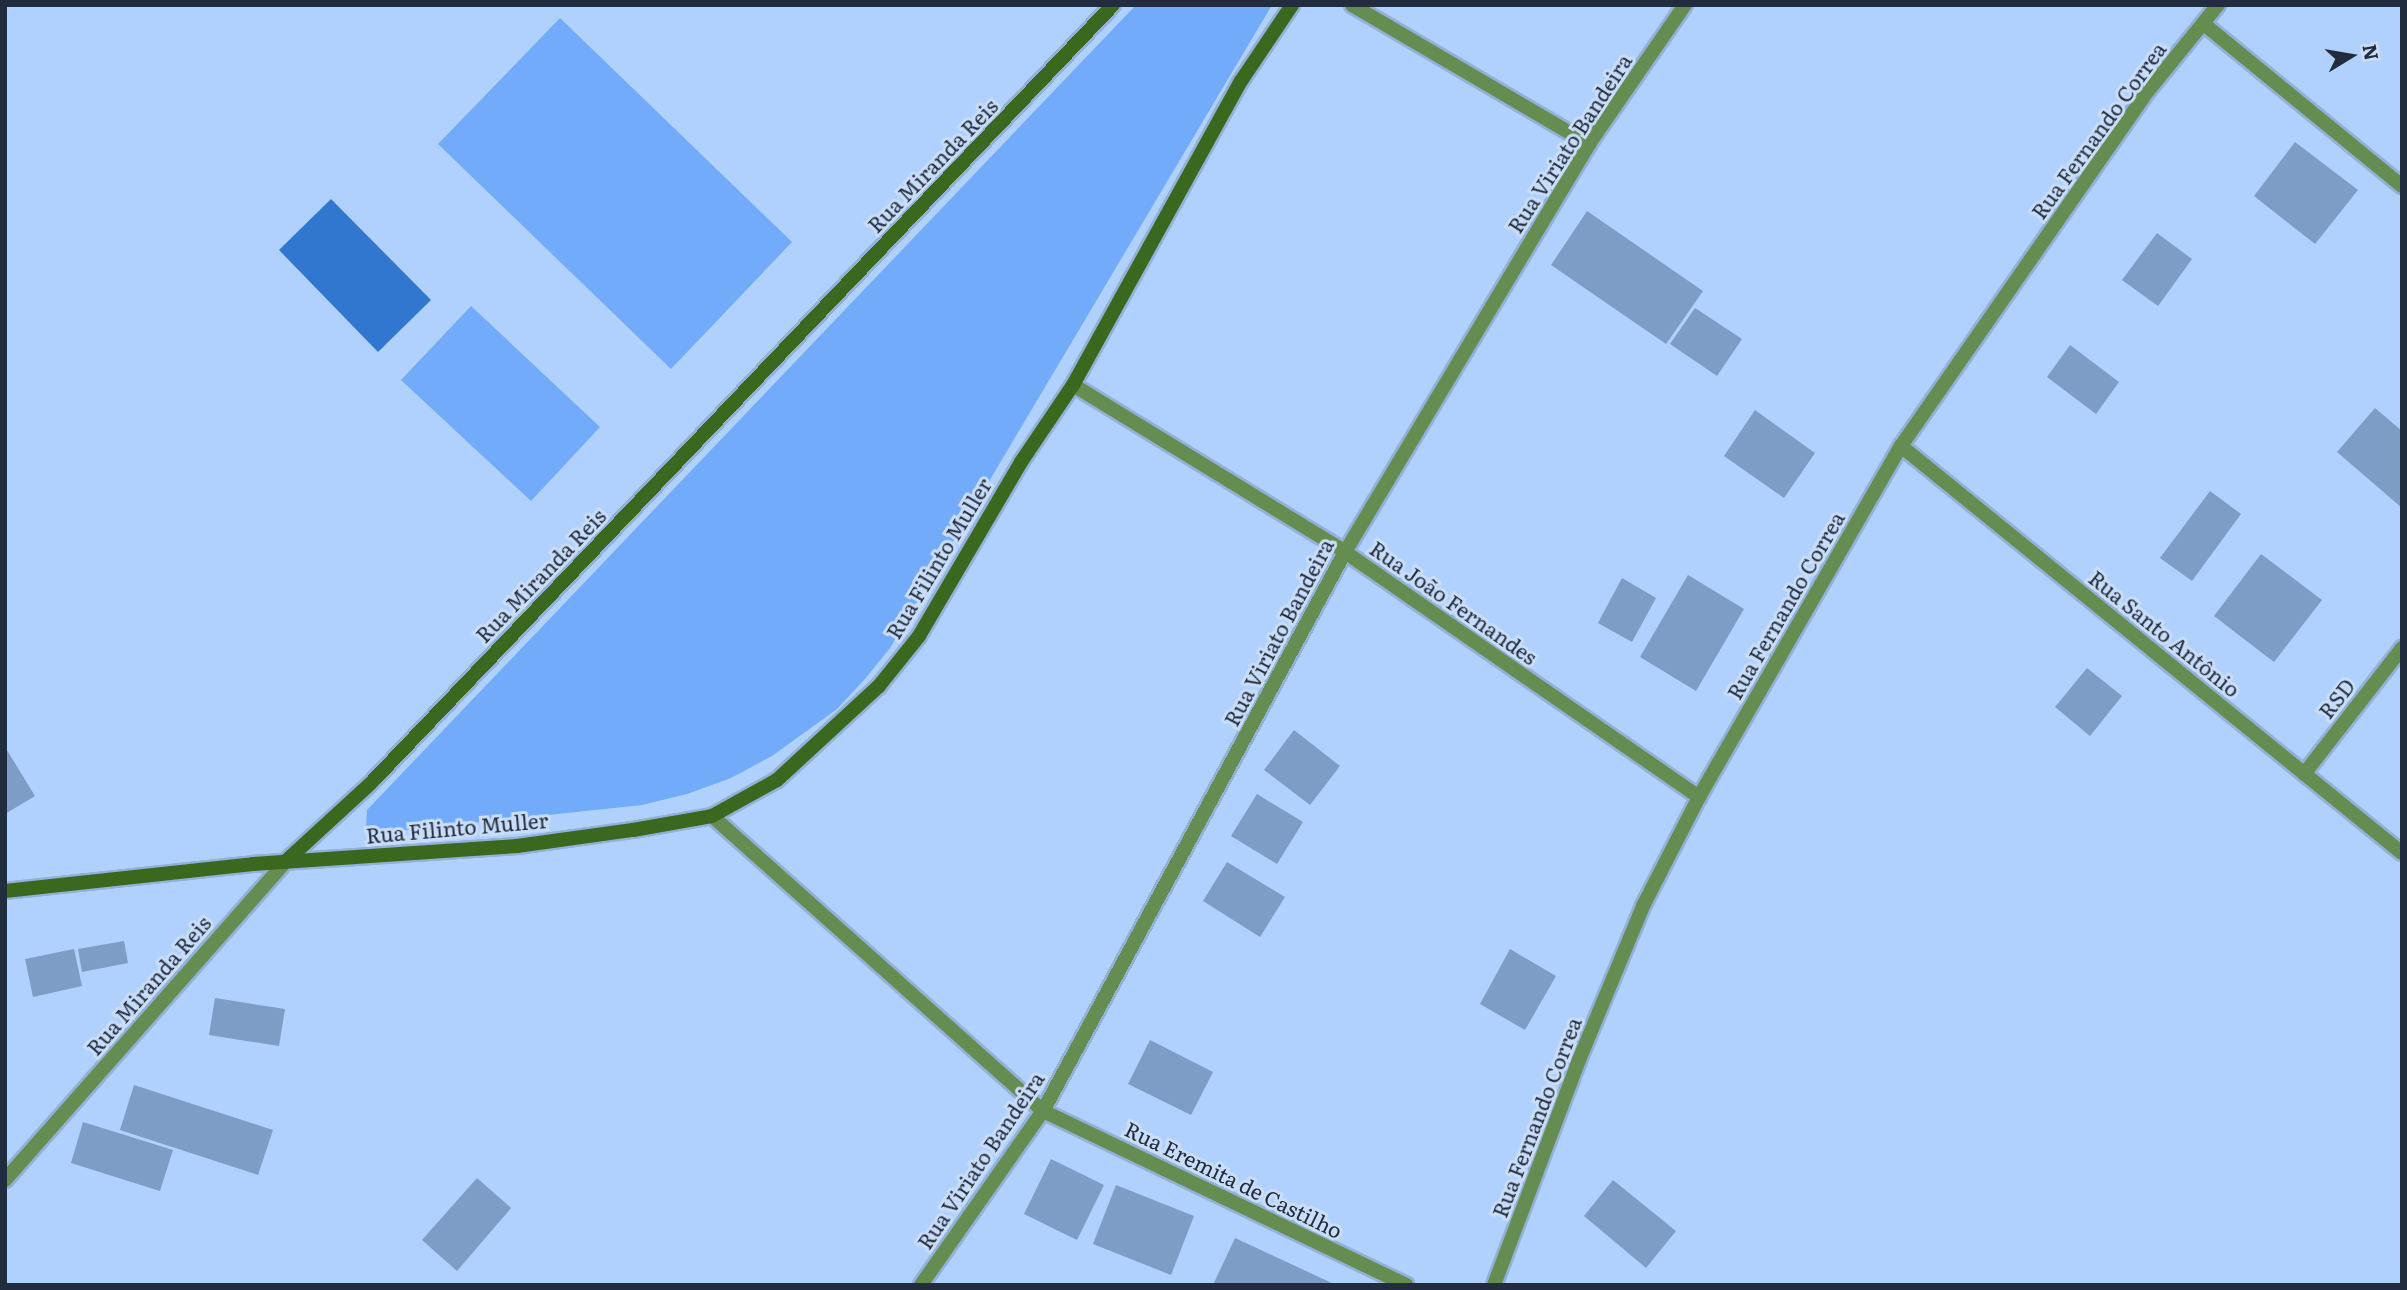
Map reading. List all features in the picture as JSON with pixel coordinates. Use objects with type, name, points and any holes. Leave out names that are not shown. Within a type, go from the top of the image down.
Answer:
[{"type":"street","name":"Rua Miranda Reis","points":[[5,1180],[285,862],[370,783],[1113,5]]},
{"type":"street","name":"Rua Filinto Muller","points":[[5,891],[285,862],[517,846],[712,816],[777,780],[879,687],[919,636],[1021,461],[1073,384],[1241,80],[1292,5]]},
{"type":"street","points":[[1352,5],[1589,144]]},
{"type":"street","name":"Rua Viriato Bandeira","points":[[921,1285],[1043,1111],[1345,552],[1589,144],[1685,5]]},
{"type":"street","name":"Rua Fernando Correa","points":[[1494,1285],[1579,1060],[1643,906],[1699,797],[1901,446],[2148,91],[2218,5]]},
{"type":"street","points":[[2204,23],[2402,186]]},
{"type":"street","name":"Rua João Fernandes","points":[[1073,384],[1345,552],[1699,797]]},
{"type":"street","name":"Rua Santo Antônio","points":[[1901,446],[2402,853]]},
{"type":"street","name":"RSD","points":[[2304,774],[2402,648]]},
{"type":"street","name":"Rua Eremita de Castilho","points":[[712,816],[1043,1111],[1406,1285]]},
{"type":"shaded area","points":[[1136,5],[1272,5],[890,648],[837,709],[772,756],[731,778],[687,794],[642,805],[378,833],[366,829],[367,810]]},
{"type":"shaded area","points":[[560,18],[792,242],[671,369],[438,144]]},
{"type":"shaded area","points":[[331,199],[431,300],[378,352],[279,250]]},
{"type":"shaded area","points":[[471,306],[600,427],[531,501],[401,380]]},
{"type":"building","points":[[2295,142],[2358,190],[2315,244],[2254,196]]},
{"type":"building","points":[[1587,211],[1703,291],[1666,344],[1551,265]]},
{"type":"building","points":[[2157,233],[2192,259],[2158,306],[2122,280]]},
{"type":"building","points":[[1695,308],[1742,339],[1717,376],[1670,344]]},
{"type":"building","points":[[2070,345],[2119,382],[2096,414],[2047,377]]},
{"type":"building","points":[[2375,408],[2402,431],[2402,508],[2337,452]]},
{"type":"building","points":[[1755,410],[1815,453],[1784,498],[1724,456]]},
{"type":"building","points":[[2210,491],[2241,514],[2192,581],[2160,558]]},
{"type":"building","points":[[2261,554],[2322,600],[2274,662],[2214,616]]},
{"type":"building","points":[[1688,575],[1744,609],[1696,691],[1640,657]]},
{"type":"building","points":[[1622,578],[1656,598],[1632,642],[1598,623]]},
{"type":"building","points":[[2087,668],[2122,696],[2090,736],[2055,707]]},
{"type":"building","points":[[1294,730],[1340,766],[1310,805],[1264,770]]},
{"type":"building","points":[[5,747],[35,796],[5,814]]},
{"type":"building","points":[[1257,794],[1303,822],[1277,864],[1231,836]]},
{"type":"building","points":[[1227,862],[1285,897],[1260,937],[1203,901]]},
{"type":"building","points":[[124,941],[128,963],[82,972],[78,949]]},
{"type":"building","points":[[74,949],[82,986],[33,997],[25,959]]},
{"type":"building","points":[[1510,949],[1556,976],[1525,1030],[1480,1004]]},
{"type":"building","points":[[215,998],[285,1009],[279,1046],[209,1035]]},
{"type":"building","points":[[1150,1040],[1213,1072],[1191,1115],[1128,1084]]},
{"type":"building","points":[[134,1085],[273,1130],[258,1175],[120,1130]]},
{"type":"building","points":[[83,1122],[173,1150],[160,1191],[71,1163]]},
{"type":"building","points":[[1051,1159],[1104,1185],[1077,1240],[1024,1214]]},
{"type":"building","points":[[477,1178],[511,1208],[457,1271],[422,1240]]},
{"type":"building","points":[[1613,1180],[1676,1231],[1646,1268],[1584,1216]]},
{"type":"building","points":[[1116,1185],[1194,1216],[1171,1275],[1093,1244]]},
{"type":"building","points":[[1235,1238],[1336,1285],[1213,1285]]}]
